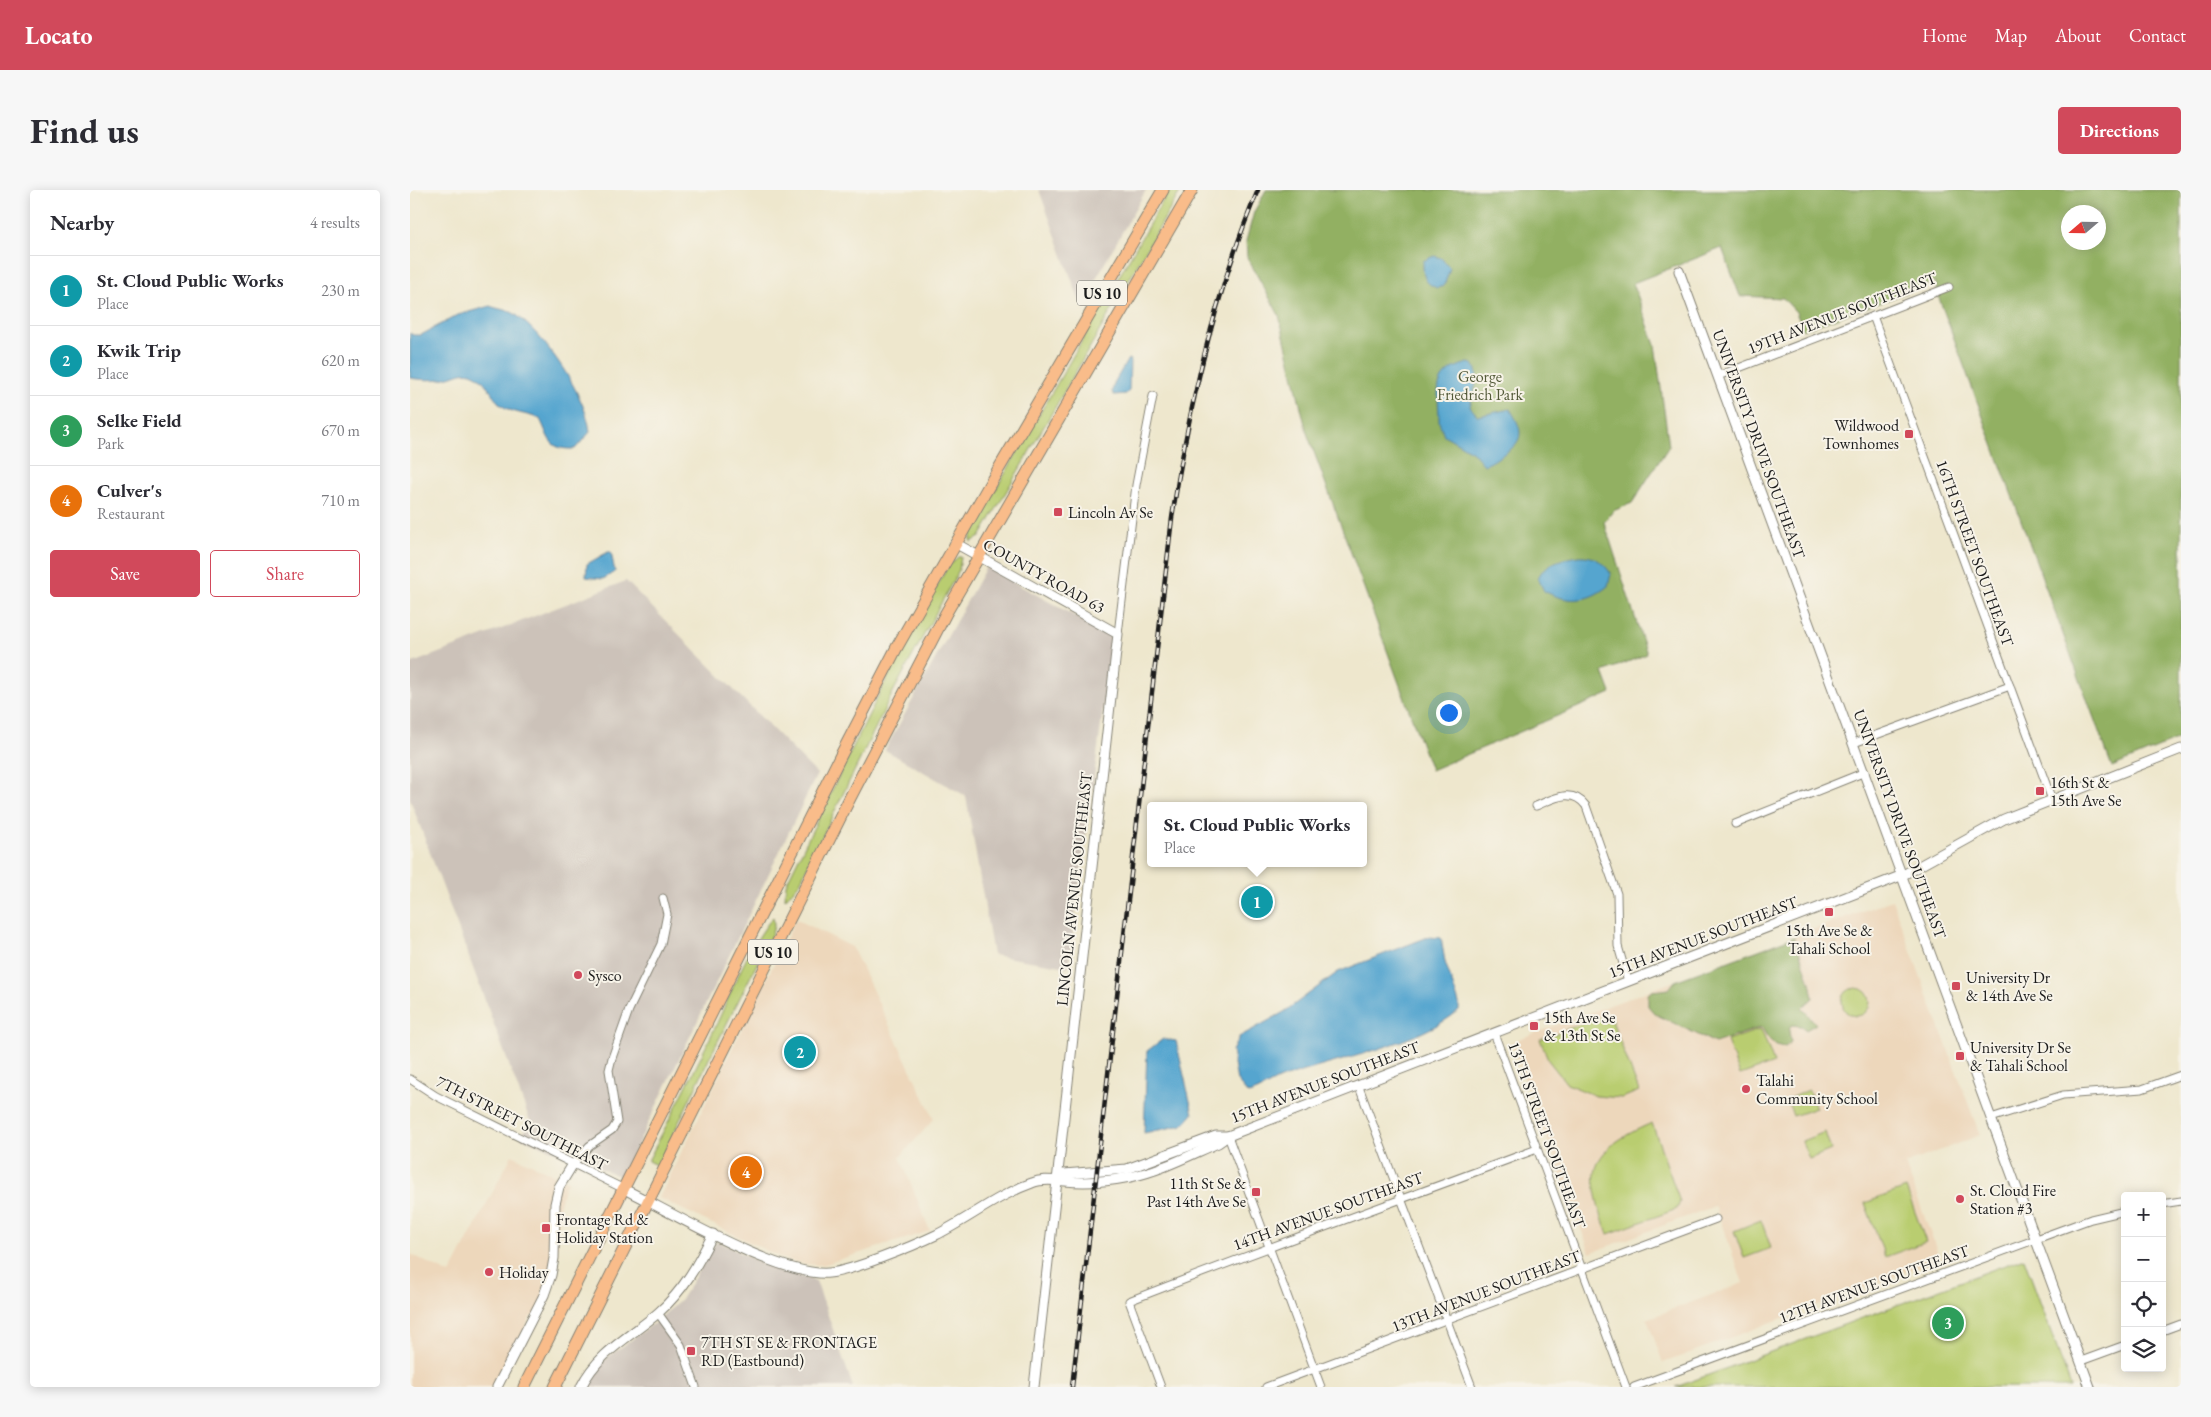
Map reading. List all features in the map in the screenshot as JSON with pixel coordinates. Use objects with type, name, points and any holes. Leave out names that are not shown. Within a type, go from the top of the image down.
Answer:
[{"type":"highway","name":"US 10","points":[[524,1387],[841,755],[955,543],[1163,190]]},
{"type":"highway","name":"US 10","points":[[556,1387],[894,712],[978,556],[1192,190]]},
{"type":"street","name":"UNIVERSITY DRIVE SOUTHEAST","points":[[1679,271],[2090,1387]]},
{"type":"street","name":"19TH AVENUE SOUTHEAST","points":[[1718,376],[1949,287]]},
{"type":"street","name":"16TH STREET SOUTHEAST","points":[[1873,316],[2052,800]]},
{"type":"street","name":"LINCOLN AVENUE SOUTHEAST","points":[[1034,1387],[1118,634],[1136,485],[1153,396]]},
{"type":"street","name":"COUNTY ROAD 63","points":[[955,543],[1118,634]]},
{"type":"street","points":[[1854,743],[2010,686]]},
{"type":"street","name":"15TH AVENUE SOUTHEAST","points":[[624,1189],[713,1234],[793,1270],[830,1273],[847,1269],[934,1236],[1007,1194],[1034,1182],[1058,1179],[1064,1174],[1115,1172],[1216,1136],[1228,1136],[1359,1087],[1903,875],[1924,866],[1982,830],[2181,749]]},
{"type":"street","points":[[1736,824],[1865,772]]},
{"type":"street","points":[[1536,806],[1567,795],[1577,797],[1586,806],[1617,894],[1618,946],[1628,981]]},
{"type":"street","points":[[497,1387],[544,1296],[551,1275],[554,1258],[555,1204],[559,1187],[573,1164],[589,1146],[612,1130],[617,1122],[609,1070],[629,1010],[661,944],[668,914],[663,898]]},
{"type":"street","name":"13TH STREET SOUTHEAST","points":[[1494,1033],[1626,1387]]},
{"type":"street","points":[[1992,1118],[2063,1095],[2142,1089],[2181,1075]]},
{"type":"street","name":"7TH STREET SOUTHEAST","points":[[410,1079],[436,1096],[624,1189]]},
{"type":"street","points":[[1359,1087],[1472,1387]]},
{"type":"street","points":[[1228,1136],[1321,1387]]},
{"type":"street","name":"14TH AVENUE SOUTHEAST","points":[[1161,1387],[1129,1301],[1269,1246],[1402,1200],[1537,1149]]},
{"type":"street","points":[[2166,1203],[2181,1201]]},
{"type":"street","name":"12TH AVENUE SOUTHEAST","points":[[1634,1387],[2091,1219],[2121,1212]]},
{"type":"street","name":"13TH AVENUE SOUTHEAST","points":[[1266,1387],[1716,1219]]},
{"type":"street","points":[[581,1387],[601,1358],[625,1336],[658,1313],[685,1285],[713,1234]]},
{"type":"street","points":[[658,1313],[680,1345],[696,1387]]},
{"type":"street","points":[[2166,1330],[2181,1324]]},
{"type":"street","points":[[2080,1361],[2121,1346]]},
{"type":"shaded area","points":[[1039,190],[1146,190],[1081,305]]},
{"type":"shaded area","points":[[986,567],[1113,637],[1068,967],[993,955],[966,796],[885,750]]},
{"type":"shaded area","points":[[626,581],[817,774],[622,1177],[521,1138],[530,1121],[410,799],[410,664]]},
{"type":"shaded area","name":"Talahi Community School","points":[[1892,900],[1980,1135],[1905,1164],[1940,1259],[1663,1363],[1647,1319],[1743,1283],[1715,1206],[1590,1253],[1511,1042]]},
{"type":"shaded area","points":[[796,919],[852,947],[934,1119],[900,1157],[930,1231],[822,1265],[802,1264],[784,1259],[659,1198]]},
{"type":"shaded area","points":[[512,1155],[569,1182],[565,1185],[559,1207],[557,1274],[545,1305],[538,1320],[531,1316],[494,1387],[410,1387],[410,1254],[450,1274]]},
{"type":"shaded area","points":[[717,1241],[763,1264],[816,1281],[853,1387],[584,1387],[605,1359],[656,1322],[682,1298]]},
{"type":"green space","points":[[1169,190],[1181,190],[980,537],[971,542],[971,535],[977,522]]},
{"type":"green space","name":"George Friedrich Park","points":[[1266,190],[2181,190],[2181,738],[2112,767],[1939,298],[1935,281],[1803,330],[1796,312],[1783,298],[1740,296],[1722,248],[1633,283],[1655,345],[1669,446],[1632,503],[1613,511],[1604,522],[1647,654],[1603,672],[1611,693],[1431,770],[1307,433],[1279,315],[1247,257],[1246,241],[1254,212]]},
{"type":"green space","points":[[958,557],[961,557],[959,570],[892,694],[799,884],[785,899],[786,884],[881,690],[948,566]]},
{"type":"green space","points":[[773,917],[772,934],[658,1166],[648,1161],[702,1054],[746,960]]},
{"type":"green space","points":[[1794,937],[1810,982],[1813,998],[1802,1008],[1816,1024],[1806,1030],[1801,1026],[1791,1025],[1789,1031],[1791,1042],[1785,1047],[1770,1041],[1762,1027],[1715,1043],[1655,1014],[1648,1006],[1648,994],[1652,991],[1669,989],[1675,981]]},
{"type":"green space","points":[[1856,988],[1866,992],[1870,1002],[1866,1012],[1856,1016],[1846,1012],[1842,1002],[1846,992]]},
{"type":"green space","points":[[1606,1015],[1611,1018],[1639,1091],[1622,1098],[1596,1096],[1567,1084],[1548,1060],[1540,1039]]},
{"type":"green space","points":[[1761,1029],[1774,1063],[1740,1075],[1727,1041]]},
{"type":"green space","points":[[1809,1090],[1816,1108],[1793,1116],[1787,1099]]},
{"type":"green space","points":[[1652,1123],[1680,1202],[1677,1209],[1608,1234],[1600,1213],[1596,1194],[1594,1179],[1597,1165],[1604,1154],[1615,1143]]},
{"type":"green space","points":[[1825,1132],[1831,1150],[1809,1159],[1802,1141]]},
{"type":"green space","points":[[1906,1188],[1926,1242],[1885,1257],[1865,1203]]},
{"type":"green space","points":[[1761,1220],[1771,1248],[1744,1258],[1734,1231]]},
{"type":"green space","points":[[2024,1258],[2071,1387],[1676,1387]]},
{"type":"water","points":[[1434,256],[1441,258],[1450,268],[1444,286],[1437,288],[1426,281],[1423,270],[1423,261]]},
{"type":"water","points":[[490,306],[515,314],[527,324],[539,336],[563,368],[581,402],[590,432],[575,449],[560,448],[551,442],[540,419],[514,412],[504,407],[476,375],[462,373],[435,380],[410,378],[410,333],[421,335],[458,315]]},
{"type":"water","points":[[1128,359],[1130,360],[1129,391],[1126,394],[1114,395],[1112,392],[1114,383]]},
{"type":"water","points":[[1468,363],[1473,364],[1477,374],[1470,407],[1478,416],[1510,409],[1520,429],[1519,440],[1510,450],[1484,465],[1473,452],[1444,435],[1439,422],[1438,392],[1442,378],[1447,372]]},
{"type":"water","points":[[611,552],[615,572],[603,579],[586,577],[587,564]]},
{"type":"water","points":[[1579,556],[1593,558],[1605,566],[1611,574],[1608,586],[1592,596],[1577,599],[1561,598],[1544,591],[1538,578],[1545,569],[1561,560]]},
{"type":"water","points":[[1428,937],[1441,938],[1445,962],[1459,1003],[1459,1010],[1424,1032],[1377,1050],[1281,1079],[1253,1093],[1248,1094],[1237,1081],[1232,1051],[1239,1037],[1284,1012],[1338,972]]},
{"type":"water","points":[[1163,1039],[1176,1041],[1193,1114],[1183,1125],[1144,1133],[1147,1051]]},
{"type":"railway","points":[[1072,1387],[1172,518],[1186,434],[1205,351],[1228,270],[1258,190]]},
{"type":"place","name":"Wildwood Townhomes","points":[[1909,434]]},
{"type":"place","name":"Lincoln Av Se","points":[[1058,512]]},
{"type":"place","name":"16th St & 15th Ave Se","points":[[2040,791]]},
{"type":"place","name":"St. Cloud Public Works","points":[[1257,902]]},
{"type":"place","name":"15th Ave Se & Tahali School","points":[[1829,912]]},
{"type":"place","name":"Sysco","points":[[578,975]]},
{"type":"place","name":"University Dr & 14th Ave Se","points":[[1956,986]]},
{"type":"place","name":"15th Ave Se & 13th St Se","points":[[1534,1026]]},
{"type":"place","name":"Kwik Trip","points":[[800,1052]]},
{"type":"place","name":"University Dr Se & Tahali School","points":[[1960,1056]]},
{"type":"place","name":"Talahi Community School","points":[[1746,1089]]},
{"type":"place","name":"Culver's","points":[[746,1172]]},
{"type":"place","name":"11th St Se & Past 14th Ave Se","points":[[1256,1192]]},
{"type":"place","name":"St. Cloud Fire Station #3","points":[[1960,1199]]},
{"type":"place","name":"Frontage Rd & Holiday Station","points":[[546,1228]]},
{"type":"place","name":"Holiday","points":[[489,1272]]},
{"type":"place","name":"Selke Field","points":[[1948,1323]]},
{"type":"place","name":"7TH ST SE & FRONTAGE RD (Eastbound)","points":[[691,1351]]}]
